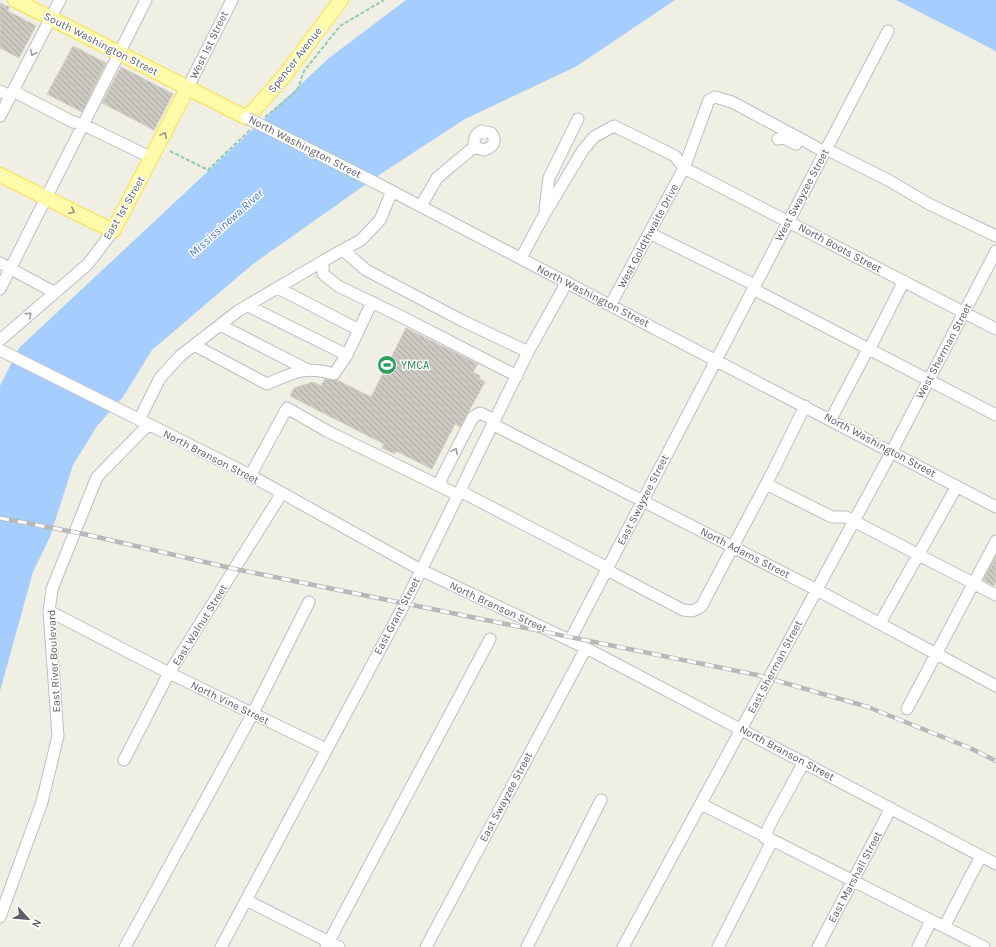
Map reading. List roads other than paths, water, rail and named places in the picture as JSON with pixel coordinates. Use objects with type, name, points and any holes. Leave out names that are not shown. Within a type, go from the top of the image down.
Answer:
[{"type":"main road","name":"South Washington Street","points":[[15,0],[187,89]]},
{"type":"main road","name":"Spencer Avenue","points":[[247,118],[284,76],[341,0]]},
{"type":"main road","name":"North Washington Street","points":[[187,89],[247,118]]},
{"type":"main road","name":"East 1st Street","points":[[113,231],[187,89]]},
{"type":"main road","points":[[0,175],[113,231]]},
{"type":"street","points":[[0,116],[60,0]]},
{"type":"street","points":[[0,289],[146,0]]},
{"type":"street","name":"West 1st Street","points":[[187,89],[232,0]]},
{"type":"street","name":"West Swayzee Street","points":[[715,360],[888,30]]},
{"type":"street","points":[[0,91],[12,94],[73,122],[84,125],[152,158]]},
{"type":"street","name":"West Goldthwaite Drive","points":[[611,304],[684,168],[709,100],[715,97],[732,102],[824,153]]},
{"type":"street","name":"North Washington Street","points":[[247,118],[387,188],[611,304],[715,360],[996,506]]},
{"type":"street","points":[[521,258],[544,215],[548,195],[549,178],[578,119]]},
{"type":"street","name":"North Boots Street","points":[[544,215],[583,150],[594,137],[614,126],[675,156],[684,168],[996,329]]},
{"type":"street","points":[[778,139],[784,138],[888,180],[929,204],[996,236]]},
{"type":"street","points":[[421,206],[437,178],[474,147]]},
{"type":"street","name":"East River Boulevard","points":[[0,917],[42,802],[58,736],[49,611],[52,589],[97,477],[140,420],[160,378],[180,356],[220,325],[248,306],[361,240],[380,220],[387,188]]},
{"type":"street","name":"East 1st Street","points":[[0,340],[88,264],[113,231]]},
{"type":"street","points":[[649,233],[754,287],[868,350],[996,415]]},
{"type":"street","points":[[343,250],[366,270],[461,320],[528,352]]},
{"type":"street","name":"West Sherman Street","points":[[892,451],[996,251]]},
{"type":"street","points":[[323,261],[323,274],[338,286],[517,376]]},
{"type":"street","points":[[0,263],[56,292]]},
{"type":"street","points":[[831,420],[904,281]]},
{"type":"street","name":"East Grant Street","points":[[221,947],[421,570],[528,352],[567,282]]},
{"type":"street","points":[[278,288],[359,330]]},
{"type":"street","points":[[194,345],[267,384],[297,372],[308,370],[318,369],[334,374],[347,355],[372,302]]},
{"type":"street","points":[[248,306],[347,355]]},
{"type":"street","points":[[220,325],[308,370]]},
{"type":"street","name":"North Branson Street","points":[[4,352],[250,476],[421,570],[586,648],[996,864]]},
{"type":"street","name":"East Swayzee Street","points":[[570,640],[715,360]]},
{"type":"street","points":[[250,476],[287,408],[327,430],[440,486],[459,493],[683,610],[692,611],[701,607],[766,484],[805,406]]},
{"type":"street","name":"North Adams Street","points":[[440,486],[442,477],[473,417],[480,413],[494,422],[642,501],[817,590],[936,654],[996,684]]},
{"type":"street","name":"East Sherman Street","points":[[623,947],[892,451]]},
{"type":"street","points":[[766,484],[832,517],[846,517],[996,595]]},
{"type":"street","points":[[880,623],[957,486]]},
{"type":"street","name":"East Walnut Street","points":[[124,760],[169,673],[282,493]]},
{"type":"street","points":[[907,709],[996,541]]},
{"type":"street","points":[[125,947],[253,714],[309,602]]},
{"type":"street","name":"North Vine Street","points":[[49,611],[169,673],[326,749]]},
{"type":"street","points":[[327,944],[490,639]]},
{"type":"street","name":"East Swayzee Street","points":[[426,947],[586,648]]},
{"type":"street","points":[[718,947],[769,839],[769,826],[804,762]]},
{"type":"street","points":[[527,947],[601,800]]},
{"type":"street","points":[[701,804],[984,947]]},
{"type":"street","name":"East Marshall Street","points":[[818,947],[891,808]]},
{"type":"street","points":[[944,927],[981,856]]},
{"type":"street","points":[[246,900],[327,944],[339,947]]},
{"type":"street","points":[[918,947],[931,921]]},
{"type":"water","name":"Mississinewa River","points":[[406,0],[675,0],[577,66],[465,119],[382,173],[253,264],[152,350],[123,397],[97,426],[73,465],[50,537],[33,572],[0,691],[0,386],[19,348],[329,58]]},
{"type":"water","points":[[896,0],[996,0],[996,52],[992,49]]},
{"type":"railway","points":[[0,518],[84,534],[235,569],[757,675],[868,707],[970,748],[996,761]]},
{"type":"place","name":"YMCA","points":[[387,365]]}]
